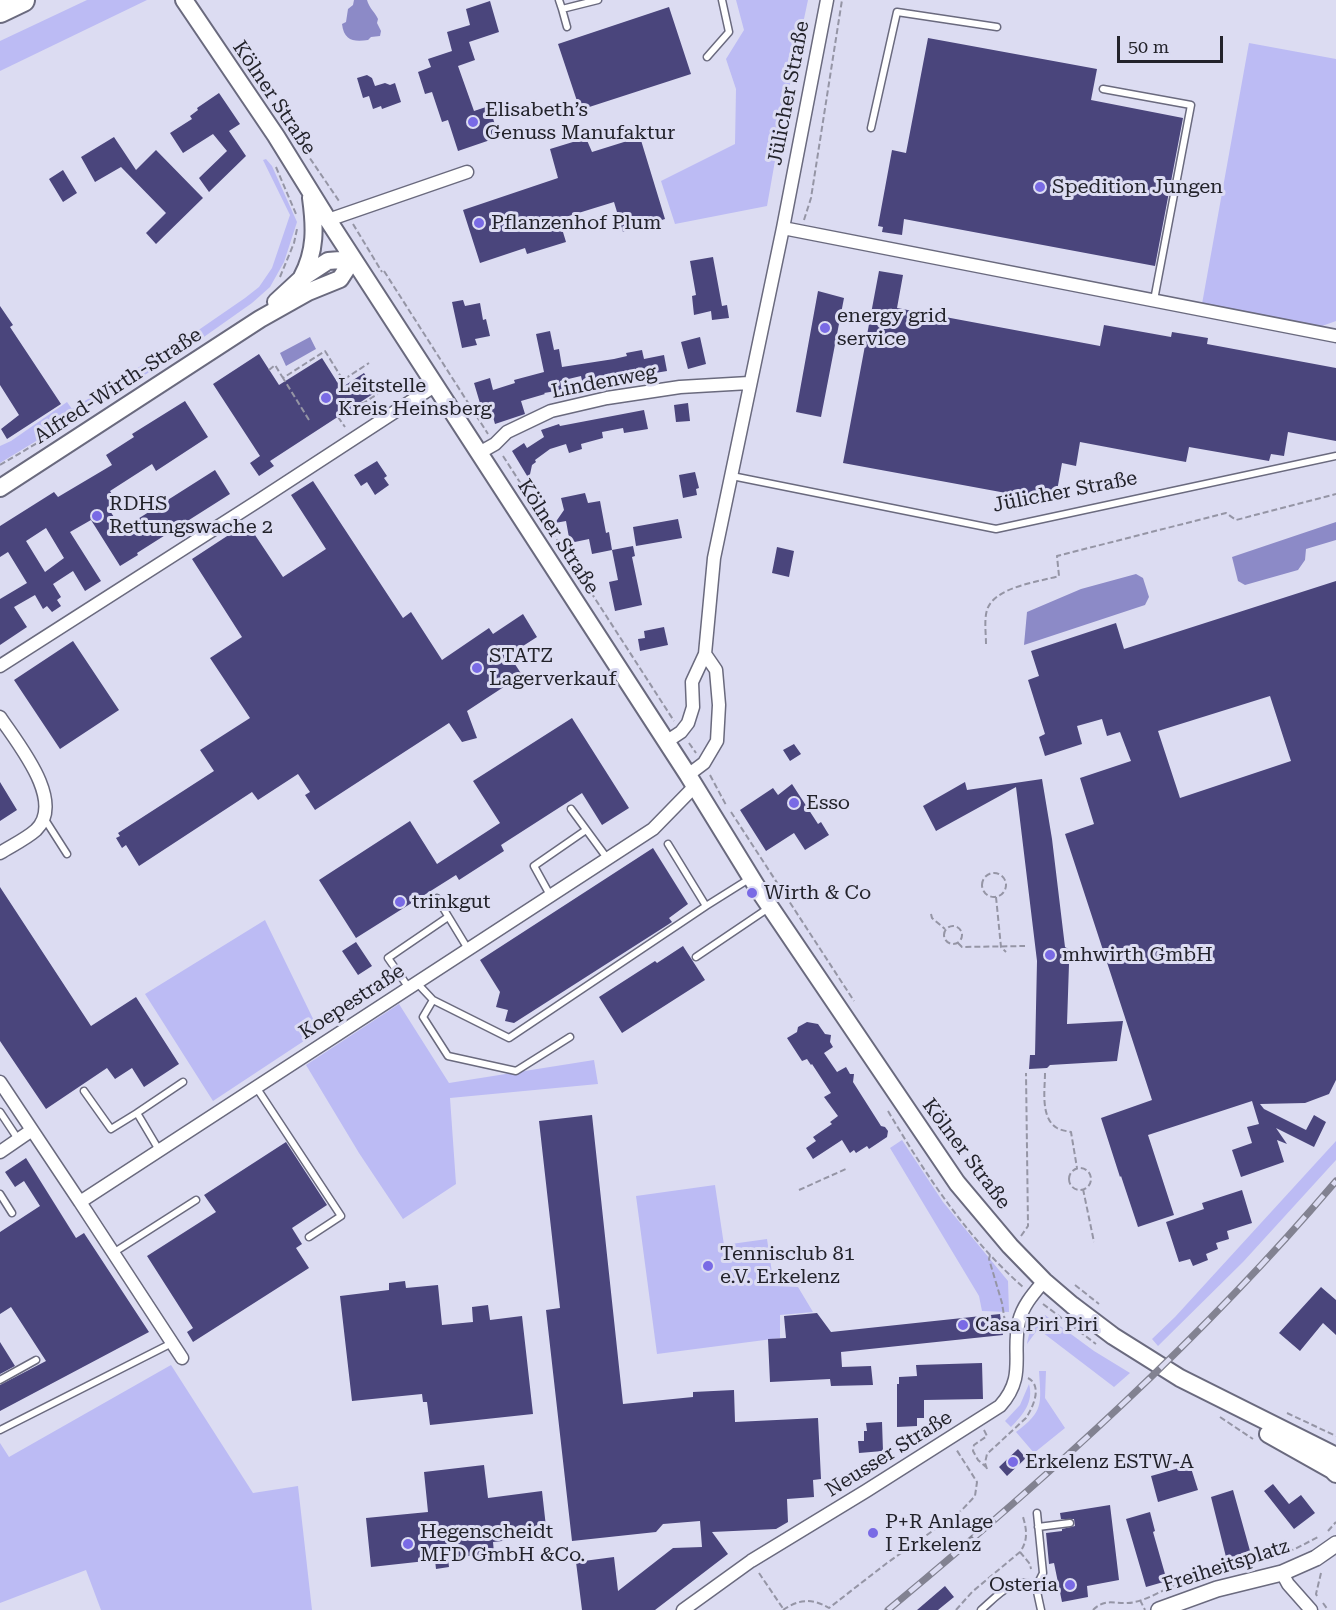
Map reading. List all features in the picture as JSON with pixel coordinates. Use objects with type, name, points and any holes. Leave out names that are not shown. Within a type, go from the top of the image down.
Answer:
[{"type":"highway","points":[[0,11],[23,0]]},
{"type":"main road","name":"Kölner Straße","points":[[184,0],[271,128],[435,386],[692,780],[770,906],[957,1183],[1010,1246],[1044,1281],[1113,1336],[1180,1378],[1336,1456]]},
{"type":"main road","points":[[302,278],[314,249],[315,231],[310,191]]},
{"type":"main road","name":"Alfred-Wirth-Straße","points":[[260,319],[302,278],[328,261],[353,259]]},
{"type":"main road","name":"Alfred-Wirth-Straße","points":[[0,488],[260,319],[308,292],[340,279],[353,259]]},
{"type":"main road","points":[[1243,1410],[1247,1422],[1336,1474]]},
{"type":"street","name":"Jülicher Straße","points":[[681,732],[688,723],[693,707],[692,682],[705,654],[714,558],[783,228],[827,0]]},
{"type":"street","points":[[328,220],[466,172]]},
{"type":"street","points":[[783,228],[1336,336]]},
{"type":"street","name":"Lindenweg","points":[[479,453],[495,444],[507,432],[550,411],[607,398],[680,387],[749,383]]},
{"type":"street","points":[[0,666],[435,386]]},
{"type":"street","name":"Jülicher Straße","points":[[692,780],[717,741],[719,705],[716,670],[705,654]]},
{"type":"street","points":[[0,717],[42,783],[46,804],[44,818],[36,830],[0,853]]},
{"type":"street","points":[[666,742],[681,732]]},
{"type":"street","name":"Koepestraße","points":[[80,1202],[653,829],[692,780]]},
{"type":"street","points":[[0,1082],[182,1358]]},
{"type":"street","points":[[0,1152],[32,1130]]},
{"type":"street","name":"Neusser Straße","points":[[683,1610],[751,1561],[1000,1406],[1014,1386],[1017,1374],[1019,1319],[1027,1303],[1044,1281]]},
{"type":"street","name":"Freiheitsplatz","points":[[1159,1610],[1217,1589],[1282,1573],[1316,1558],[1336,1544]]},
{"type":"street","points":[[1282,1573],[1288,1584],[1311,1610]]},
{"type":"lane","points":[[560,0],[567,27]]},
{"type":"lane","points":[[562,9],[598,0]]},
{"type":"lane","points":[[707,57],[729,32],[722,0]]},
{"type":"lane","points":[[871,128],[897,12],[997,27]]},
{"type":"lane","points":[[1103,89],[1191,105],[1154,301]]},
{"type":"lane","name":"Jülicher Straße","points":[[730,476],[996,529],[1336,456]]},
{"type":"lane","points":[[571,808],[607,859]]},
{"type":"lane","points":[[44,818],[67,854]]},
{"type":"lane","points":[[551,896],[534,866],[586,830]]},
{"type":"lane","points":[[668,844],[706,906]]},
{"type":"lane","points":[[448,917],[388,958],[413,985],[433,1000],[509,1038],[706,906],[752,878]]},
{"type":"lane","points":[[437,898],[468,949]]},
{"type":"lane","points":[[696,957],[770,906]]},
{"type":"lane","points":[[433,1000],[423,1017],[448,1056],[516,1071],[570,1037]]},
{"type":"lane","points":[[84,1091],[111,1129],[183,1082]]},
{"type":"lane","points":[[256,1087],[341,1216],[309,1238]]},
{"type":"lane","points":[[0,1112],[18,1139]]},
{"type":"lane","points":[[137,1113],[159,1150]]},
{"type":"lane","points":[[0,1194],[12,1213]]},
{"type":"lane","points":[[113,1253],[196,1200]]},
{"type":"lane","points":[[0,1430],[172,1343]]},
{"type":"lane","points":[[0,1380],[36,1360]]},
{"type":"lane","points":[[1037,1513],[1043,1573],[1036,1587],[1041,1610]]},
{"type":"lane","points":[[1038,1527],[1070,1523]]},
{"type":"lane","points":[[981,1610],[1019,1581],[1028,1582],[1036,1587]]},
{"type":"path","points":[[801,231],[811,198],[842,0]]},
{"type":"path","points":[[276,167],[297,216]]},
{"type":"path","points":[[278,281],[294,243],[298,224]]},
{"type":"path","points":[[384,271],[681,732],[704,763],[727,807],[855,1002]]},
{"type":"path","points":[[283,378],[325,351],[343,380],[369,363]]},
{"type":"path","points":[[269,370],[275,365],[309,420]]},
{"type":"path","points":[[362,404],[387,388]]},
{"type":"path","points":[[0,465],[44,439]]},
{"type":"path","points":[[986,644],[987,610],[994,598],[1004,591],[1059,576],[1057,556],[1226,513],[1236,520],[1336,494]]},
{"type":"path","points":[[992,873],[1001,875],[1007,883],[1004,893],[996,897],[986,894],[982,885],[984,879],[992,873]]},
{"type":"path","points":[[996,897],[1000,947],[1006,952]]},
{"type":"path","points":[[931,915],[945,929]]},
{"type":"path","points":[[954,926],[960,929],[962,938],[958,943],[952,944],[946,941],[945,929],[954,926]]},
{"type":"path","points":[[958,943],[962,947],[1025,946]]},
{"type":"path","points":[[1010,1246],[1028,1226],[1026,1073]]},
{"type":"path","points":[[1045,1073],[1045,1101],[1048,1117],[1056,1127],[1071,1132],[1077,1168]]},
{"type":"path","points":[[799,1191],[848,1168]]},
{"type":"path","points":[[1077,1168],[1087,1170],[1091,1178],[1088,1186],[1083,1189],[1076,1189],[1070,1182],[1071,1173],[1077,1168]]},
{"type":"path","points":[[1083,1189],[1094,1242]]},
{"type":"path","points":[[990,1255],[989,1259],[1002,1303],[1005,1324]]},
{"type":"path","points":[[1067,1279],[1101,1306]]},
{"type":"path","points":[[982,1440],[974,1446],[972,1451],[987,1468],[987,1454],[1026,1418],[1034,1404],[1034,1382],[1032,1379],[1017,1374]]},
{"type":"path","points":[[1284,1411],[1336,1437]]},
{"type":"path","points":[[751,1561],[784,1610],[801,1601],[811,1600],[829,1608],[961,1510],[975,1496],[977,1482],[949,1438]]},
{"type":"path","points":[[956,1610],[972,1592],[1020,1551],[1026,1538],[1023,1517]]},
{"type":"path","points":[[1328,1531],[1336,1522]]},
{"type":"path","points":[[1245,1566],[1295,1550],[1318,1537]]},
{"type":"path","points":[[1020,1551],[1030,1564]]},
{"type":"path","points":[[1322,1569],[1316,1594],[1328,1610]]},
{"type":"path","points":[[1093,1610],[1107,1601],[1127,1603],[1140,1600],[1182,1583],[1210,1575]]},
{"type":"path","points":[[1140,1600],[1145,1610]]},
{"type":"path","points":[[801,1601],[802,1606]]},
{"type":"shaded area","points":[[87,0],[147,0],[0,71],[0,41]]},
{"type":"shaded area","points":[[354,0],[367,0],[378,19],[380,36],[358,41],[347,37],[342,24],[346,22],[348,9],[353,5]]},
{"type":"shaded area","points":[[736,0],[808,0],[767,206],[675,224],[661,181],[735,144],[736,89],[726,59],[744,30]]},
{"type":"shaded area","points":[[1249,43],[1336,59],[1336,321],[1322,326],[1202,304]]},
{"type":"shaded area","points":[[266,159],[272,166],[297,222],[284,262],[270,287],[252,303],[184,351],[0,463],[0,446],[11,441],[67,402],[72,409],[200,329],[259,287],[272,268],[290,215],[263,160]]},
{"type":"shaded area","points":[[310,337],[316,349],[286,366],[280,353]]},
{"type":"shaded area","points":[[1336,522],[1336,540],[1306,549],[1305,560],[1298,570],[1245,585],[1238,581],[1232,557]]},
{"type":"shaded area","points":[[1136,574],[1143,578],[1149,597],[1145,605],[1024,645],[1027,612],[1081,589]]},
{"type":"shaded area","points":[[265,920],[319,1031],[213,1101],[145,994]]},
{"type":"shaded area","points":[[399,1004],[449,1083],[594,1060],[598,1084],[450,1098],[456,1184],[403,1219],[359,1153],[306,1065]]},
{"type":"shaded area","points":[[902,1140],[943,1202],[1008,1281],[1009,1312],[982,1311],[979,1296],[890,1148]]},
{"type":"shaded area","points":[[1336,1141],[1336,1160],[1243,1262],[1158,1346],[1152,1339],[1175,1317]]},
{"type":"shaded area","name":"Tennisclub 81 e.V. Erkelenz","points":[[715,1185],[724,1245],[767,1239],[774,1286],[798,1287],[813,1312],[780,1315],[780,1338],[657,1354],[636,1196]]},
{"type":"shaded area","points":[[1045,1315],[1094,1351],[1130,1373],[1114,1387],[1038,1329],[1027,1344],[1034,1323]]},
{"type":"shaded area","points":[[171,1365],[253,1493],[298,1486],[312,1610],[101,1610],[86,1570],[0,1603],[0,1443],[9,1457]]},
{"type":"shaded area","points":[[1039,1371],[1046,1371],[1045,1398],[1065,1428],[1034,1453],[1016,1432],[1032,1418],[1039,1406]]},
{"type":"shaded area","points":[[1029,1384],[1029,1402],[1011,1427],[1005,1421],[1020,1405]]},
{"type":"building","points":[[490,1],[499,32],[469,42],[475,60],[458,66],[474,111],[489,106],[499,137],[458,151],[448,120],[442,122],[432,92],[425,94],[418,72],[431,67],[428,59],[452,51],[447,32],[470,25],[466,9]]},
{"type":"building","points":[[669,7],[691,74],[580,110],[558,44]]},
{"type":"building","name":"Spedition Jungen","points":[[928,38],[1097,69],[1091,100],[1183,118],[1155,266],[904,219],[902,235],[882,232],[883,227],[878,226],[892,150],[906,153]]},
{"type":"building","points":[[367,75],[372,78],[375,86],[395,83],[401,102],[382,109],[381,106],[373,109],[369,96],[363,98],[357,78]]},
{"type":"building","points":[[219,93],[240,124],[229,131],[246,156],[209,192],[199,178],[227,151],[213,134],[183,153],[170,133],[192,119],[190,116],[198,110],[197,108]]},
{"type":"building","points":[[114,137],[136,170],[156,150],[203,198],[156,244],[146,233],[166,213],[121,167],[95,182],[81,157]]},
{"type":"building","points":[[640,137],[665,219],[623,232],[614,202],[559,219],[566,242],[527,254],[525,248],[480,263],[463,210],[558,178],[550,149],[586,138],[592,152]]},
{"type":"building","points":[[63,170],[77,193],[63,202],[49,179]]},
{"type":"building","points":[[713,257],[722,306],[727,305],[729,318],[712,320],[711,311],[694,315],[692,296],[696,295],[690,261]]},
{"type":"building","points":[[879,271],[903,275],[897,308],[1100,346],[1104,325],[1171,337],[1172,332],[1208,338],[1207,344],[1336,368],[1336,441],[1288,432],[1284,456],[1271,454],[1269,461],[1189,447],[1186,462],[1080,442],[1076,466],[1062,463],[1055,502],[843,463]]},
{"type":"building","points":[[818,291],[844,298],[821,417],[796,412]]},
{"type":"building","points":[[463,300],[465,306],[480,303],[483,320],[486,319],[490,336],[475,339],[477,345],[462,348],[452,302]]},
{"type":"building","points":[[0,306],[13,325],[10,327],[61,404],[7,439],[1,429],[19,415],[0,385]]},
{"type":"building","points":[[550,331],[554,350],[559,349],[562,367],[614,359],[627,356],[626,353],[642,350],[644,359],[664,355],[667,371],[583,385],[581,376],[560,381],[562,390],[521,401],[525,414],[495,424],[493,417],[485,420],[474,383],[490,378],[493,390],[515,383],[514,380],[544,372],[536,334]]},
{"type":"building","points":[[700,337],[706,364],[688,369],[681,342]]},
{"type":"building","points":[[259,354],[279,385],[322,358],[341,388],[364,373],[376,392],[270,461],[274,466],[259,476],[250,463],[260,456],[213,384]]},
{"type":"building","points":[[185,401],[208,437],[156,471],[152,464],[110,491],[117,502],[108,508],[122,529],[215,470],[230,494],[120,566],[91,520],[70,532],[101,581],[85,591],[73,571],[53,584],[61,597],[57,600],[61,606],[52,612],[47,606],[43,609],[35,595],[14,607],[27,627],[0,645],[0,599],[27,583],[8,552],[0,557],[0,526],[54,492],[58,497],[112,465],[106,455],[134,437],[132,434]],"holes":[[[46,528],[64,558],[45,572],[26,541]]]},
{"type":"building","points":[[688,403],[690,421],[676,422],[674,405]]},
{"type":"building","points":[[644,410],[648,429],[624,433],[623,428],[602,432],[603,438],[581,444],[582,449],[569,453],[566,444],[550,449],[535,460],[529,479],[512,451],[524,443],[527,448],[544,437],[541,430],[559,424],[560,426]]},
{"type":"building","points":[[377,461],[387,476],[384,478],[389,485],[375,495],[367,482],[361,486],[354,475]]},
{"type":"building","points":[[695,472],[699,488],[696,489],[697,495],[683,498],[679,475]]},
{"type":"building","points":[[313,481],[403,618],[411,612],[442,660],[489,628],[493,634],[523,614],[537,637],[509,655],[522,675],[467,711],[477,738],[462,742],[449,723],[315,810],[305,795],[310,792],[298,774],[258,800],[252,792],[139,866],[126,845],[122,848],[116,838],[120,836],[118,833],[214,771],[200,750],[250,718],[210,658],[242,637],[192,559],[247,523],[283,577],[326,549],[291,495]]},
{"type":"building","points":[[585,493],[588,503],[600,501],[612,550],[592,554],[589,539],[570,543],[566,521],[555,523],[564,510],[561,498]]},
{"type":"building","points":[[678,519],[682,538],[636,546],[633,527]]},
{"type":"building","points":[[633,546],[635,556],[632,557],[642,605],[615,611],[609,582],[618,580],[612,550]]},
{"type":"building","points":[[777,547],[794,551],[789,577],[772,573]]},
{"type":"building","points":[[1336,581],[1336,1080],[1329,1094],[1305,1103],[1260,1104],[1264,1109],[1306,1130],[1314,1115],[1326,1122],[1314,1147],[1276,1128],[1287,1144],[1277,1140],[1284,1162],[1241,1177],[1232,1150],[1252,1143],[1247,1127],[1259,1124],[1252,1101],[1148,1135],[1174,1215],[1138,1227],[1101,1118],[1152,1100],[1065,834],[1094,824],[1080,778],[1131,761],[1120,732],[1107,736],[1102,719],[1077,726],[1082,744],[1045,756],[1039,737],[1045,734],[1028,680],[1039,676],[1031,651],[1116,623],[1124,649]],"holes":[[[1270,696],[1291,761],[1180,798],[1158,731]]]},
{"type":"building","points":[[664,627],[668,645],[640,651],[638,639],[645,638],[644,631]]},
{"type":"building","points":[[73,641],[119,710],[60,749],[14,680]]},
{"type":"building","points":[[572,718],[629,808],[602,825],[582,793],[501,845],[504,851],[459,880],[456,875],[356,938],[319,880],[410,821],[437,864],[500,823],[473,781]]},
{"type":"building","points":[[794,744],[801,754],[790,761],[783,750]]},
{"type":"building","name":"mhwirth GmbH","points":[[1042,779],[1065,947],[1073,955],[1069,964],[1067,1024],[1123,1021],[1117,1061],[1050,1065],[1047,1068],[1029,1069],[1030,1055],[1035,1055],[1037,961],[1016,787],[936,831],[923,806],[965,782],[967,790]]},
{"type":"building","points":[[0,782],[17,810],[0,821]]},
{"type":"building","points":[[792,784],[818,824],[821,822],[829,835],[805,850],[794,833],[766,851],[740,810],[773,788],[778,795]]},
{"type":"building","points":[[653,848],[688,904],[669,918],[672,922],[669,924],[514,1023],[505,1021],[508,1010],[496,1007],[500,992],[480,960]]},
{"type":"building","points":[[0,887],[91,1026],[136,997],[179,1064],[144,1087],[132,1068],[115,1079],[107,1068],[46,1109],[0,1041]]},
{"type":"building","points":[[356,942],[372,966],[358,975],[342,951]]},
{"type":"building","points":[[683,946],[705,980],[622,1033],[599,997]]},
{"type":"building","points":[[807,1022],[818,1024],[825,1034],[831,1035],[830,1042],[833,1047],[824,1053],[837,1072],[846,1067],[850,1074],[854,1074],[853,1082],[881,1126],[888,1131],[887,1137],[869,1149],[867,1146],[856,1153],[854,1150],[850,1153],[842,1140],[813,1159],[806,1148],[816,1141],[813,1137],[832,1124],[830,1122],[838,1116],[824,1097],[831,1093],[812,1064],[807,1059],[802,1061],[787,1038]]},
{"type":"building","points":[[592,1115],[623,1404],[693,1397],[693,1392],[734,1390],[735,1422],[818,1418],[821,1479],[813,1480],[814,1497],[787,1499],[788,1522],[776,1529],[712,1532],[728,1554],[655,1610],[582,1610],[576,1562],[614,1557],[618,1591],[673,1548],[702,1547],[700,1521],[663,1524],[656,1532],[572,1541],[546,1310],[560,1308],[539,1121]]},
{"type":"building","points":[[286,1142],[327,1205],[292,1228],[302,1244],[296,1248],[309,1268],[193,1342],[187,1332],[193,1328],[147,1256],[216,1212],[204,1195]]},
{"type":"building","points":[[26,1158],[76,1238],[84,1233],[149,1332],[0,1411],[0,1385],[46,1361],[11,1307],[0,1314],[0,1232],[40,1206],[24,1181],[15,1187],[5,1172]]},
{"type":"building","points":[[1242,1190],[1252,1223],[1227,1231],[1229,1239],[1216,1243],[1218,1249],[1206,1254],[1208,1260],[1193,1266],[1190,1259],[1179,1262],[1166,1222],[1204,1209],[1202,1203]]},
{"type":"building","points":[[405,1281],[406,1288],[438,1285],[442,1325],[473,1322],[472,1307],[488,1305],[490,1320],[522,1316],[533,1414],[430,1425],[427,1402],[423,1402],[422,1394],[352,1401],[340,1296],[389,1290],[389,1283]]},
{"type":"building","points":[[1321,1287],[1336,1300],[1336,1335],[1323,1323],[1300,1351],[1279,1333]]},
{"type":"building","points":[[817,1313],[831,1332],[1000,1314],[1003,1335],[841,1352],[842,1367],[871,1366],[873,1385],[831,1386],[830,1379],[770,1382],[768,1339],[786,1338],[784,1316]]},
{"type":"building","points":[[0,1342],[15,1366],[0,1374]]},
{"type":"building","points":[[982,1363],[983,1399],[924,1400],[924,1418],[917,1418],[917,1426],[897,1427],[899,1377],[917,1376],[916,1365]]},
{"type":"building","points":[[882,1422],[883,1451],[859,1453],[858,1441],[864,1441],[864,1431],[867,1431],[866,1423]]},
{"type":"building","name":"Erkelenz ESTW-A","points":[[1018,1449],[1026,1458],[1007,1476],[999,1467]]},
{"type":"building","points":[[484,1465],[488,1498],[542,1491],[547,1536],[493,1542],[494,1553],[450,1558],[448,1559],[449,1567],[436,1569],[435,1560],[371,1567],[366,1518],[428,1512],[424,1472]]},
{"type":"building","points":[[1190,1465],[1198,1490],[1158,1502],[1151,1476]]},
{"type":"building","points":[[1273,1484],[1289,1504],[1301,1495],[1315,1513],[1294,1529],[1264,1491]]},
{"type":"building","points":[[1233,1490],[1252,1558],[1228,1565],[1211,1497]]},
{"type":"building","points":[[1110,1505],[1119,1580],[1087,1586],[1088,1597],[1062,1602],[1054,1563],[1049,1564],[1046,1533],[1062,1531],[1062,1529],[1075,1526],[1074,1519],[1061,1519],[1060,1513]]},
{"type":"building","points":[[1150,1512],[1155,1531],[1153,1532],[1167,1581],[1146,1587],[1126,1519]]},
{"type":"building","points":[[945,1586],[954,1597],[938,1610],[917,1610]]},
{"type":"railway","points":[[888,1610],[1006,1510],[1121,1405],[1232,1296],[1336,1181]]},
{"type":"place","name":"Elisabeth’s Genuss Manufaktur","points":[[473,122]]},
{"type":"place","name":"Spedition Jungen","points":[[1040,187]]},
{"type":"place","name":"Pflanzenhof Plum","points":[[479,223]]},
{"type":"place","name":"energy grid service","points":[[825,328]]},
{"type":"place","name":"Leitstelle Kreis Heinsberg","points":[[326,398]]},
{"type":"place","name":"RDHS Rettungswache 2","points":[[97,516]]},
{"type":"place","name":"STATZ Lagerverkauf","points":[[477,668]]},
{"type":"place","name":"Esso","points":[[794,803]]},
{"type":"place","name":"Wirth & Co","points":[[752,893]]},
{"type":"place","name":"trinkgut","points":[[400,902]]},
{"type":"place","name":"mhwirth GmbH","points":[[1050,955]]},
{"type":"place","name":"Tennisclub 81 e.V. Erkelenz","points":[[708,1266]]},
{"type":"place","name":"Casa Piri Piri","points":[[963,1325]]},
{"type":"place","name":"Erkelenz ESTW-A","points":[[1013,1462]]},
{"type":"place","name":"P+R Anlage I Erkelenz","points":[[873,1533]]},
{"type":"place","name":"Hegenscheidt MFD GmbH &Co.","points":[[408,1544]]},
{"type":"place","name":"Osteria","points":[[1070,1585]]}]
